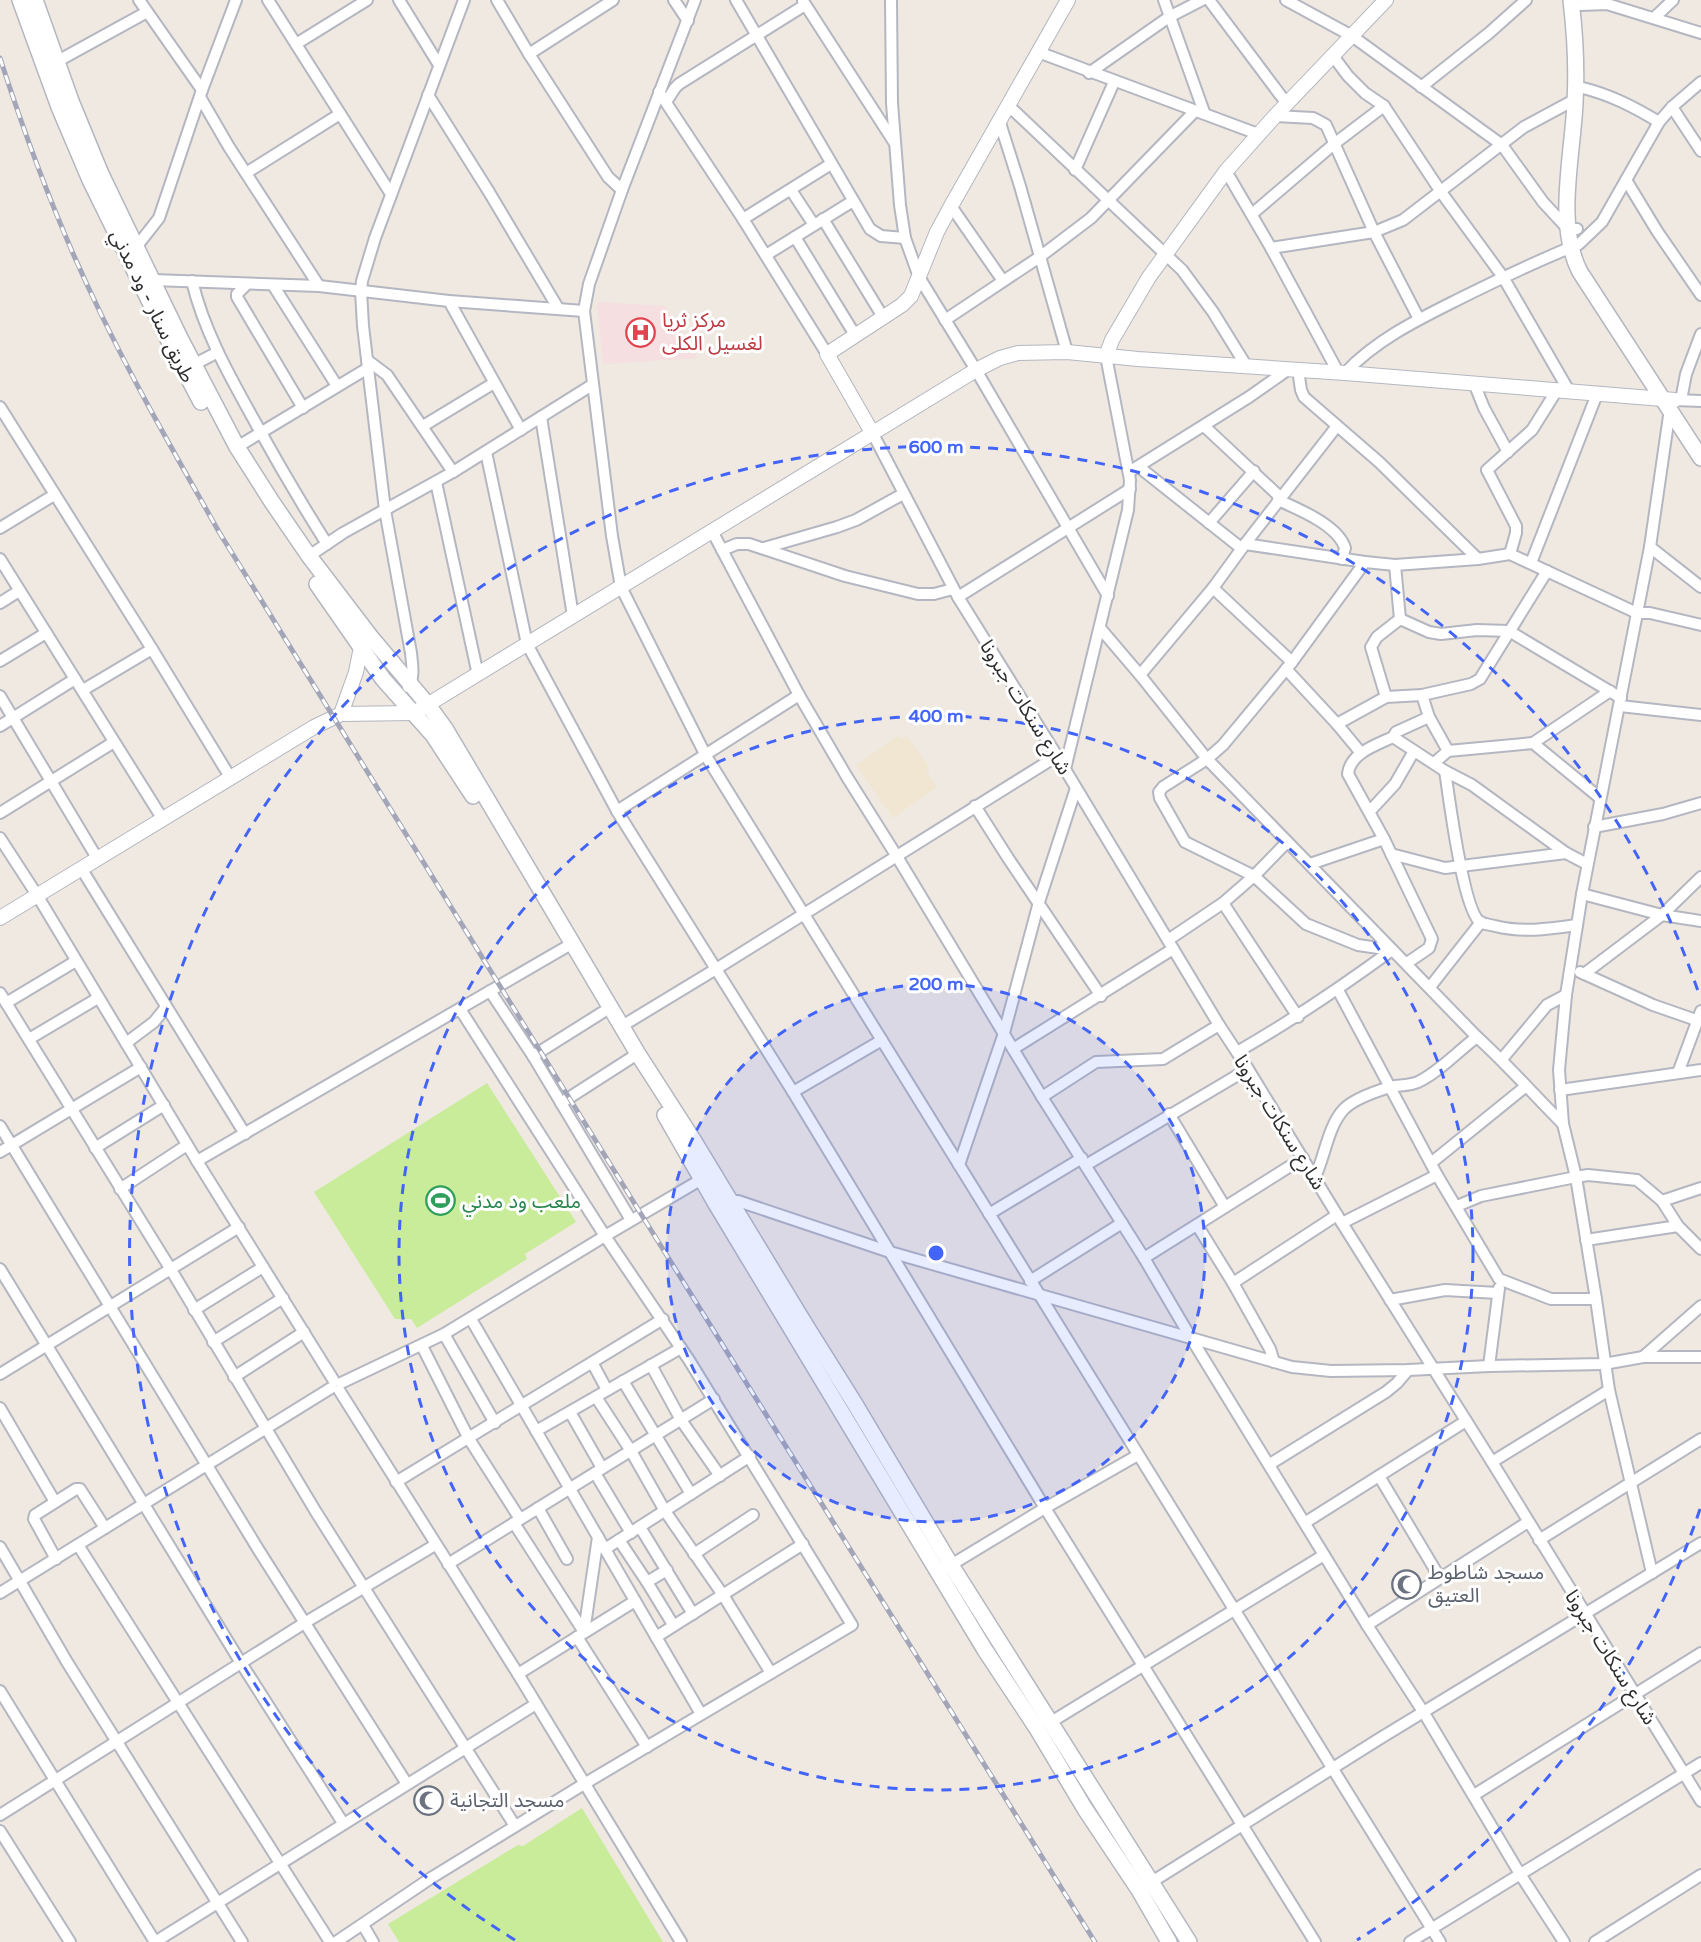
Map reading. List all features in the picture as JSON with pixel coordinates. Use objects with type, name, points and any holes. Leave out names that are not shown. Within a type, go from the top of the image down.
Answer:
[{"type":"main road","name":"طريق سنار - ود مدني","points":[[21,0],[72,140],[183,369],[244,479],[328,589]]},
{"type":"main road","name":"طريق سنار - ود مدني","points":[[35,0],[56,62],[101,174],[193,365],[237,447],[309,556],[328,589]]},
{"type":"main road","points":[[1576,2],[1579,93],[1573,237],[1586,263],[1672,402],[1701,458]]},
{"type":"main road","points":[[1672,402],[1701,441]]},
{"type":"main road","points":[[328,589],[361,647],[383,679],[433,735],[622,1026],[722,1202],[945,1569],[1051,1722],[1189,1942]]},
{"type":"main road","points":[[328,589],[428,705],[446,730],[569,945],[603,1012],[682,1143],[707,1176]]},
{"type":"main road","points":[[945,1569],[984,1650],[1036,1727],[1085,1809],[1139,1890],[1169,1942]]},
{"type":"street","points":[[139,0],[201,93],[246,173],[319,286]]},
{"type":"street","points":[[136,246],[159,218],[201,93],[236,0]]},
{"type":"street","points":[[268,0],[391,194]]},
{"type":"street","points":[[296,44],[367,0]]},
{"type":"street","points":[[399,0],[439,64]]},
{"type":"street","points":[[399,696],[411,685],[413,669],[385,510],[367,364],[361,291],[375,238],[464,0]]},
{"type":"street","points":[[497,0],[608,177],[622,190]]},
{"type":"street","points":[[529,54],[614,0]]},
{"type":"street","points":[[674,0],[688,21]]},
{"type":"street","points":[[695,0],[622,190],[589,284],[584,311],[612,536],[621,587],[706,756],[1440,1942]]},
{"type":"street","points":[[736,0],[870,229],[881,236],[905,238]]},
{"type":"street","points":[[891,0],[894,142],[905,238],[920,277],[1108,596]]},
{"type":"street","points":[[827,354],[908,300],[951,206],[1068,0]]},
{"type":"street","points":[[1164,0],[1199,112]]},
{"type":"street","points":[[1089,73],[1169,17],[1202,0]]},
{"type":"street","points":[[1209,0],[1287,104]]},
{"type":"street","points":[[1286,0],[1352,36],[1502,145],[1573,237]]},
{"type":"street","points":[[1065,769],[1128,510],[1134,470],[1106,356],[1112,340],[1149,277],[1226,171],[1258,134],[1386,0]]},
{"type":"street","points":[[1421,87],[1527,0]]},
{"type":"street","points":[[1655,17],[1673,0]]},
{"type":"street","points":[[1576,2],[1607,4],[1701,33]]},
{"type":"street","points":[[666,102],[680,84],[757,36],[804,3],[894,142]]},
{"type":"street","points":[[56,62],[147,12]]},
{"type":"street","points":[[1038,52],[1089,73],[1258,134]]},
{"type":"street","points":[[1333,56],[1365,93],[1384,106],[1441,192],[1503,277],[1563,391]]},
{"type":"street","points":[[1075,170],[1114,82]]},
{"type":"street","points":[[1341,373],[1361,356],[1419,319],[1503,277],[1602,222],[1659,122],[1672,107],[1701,82]]},
{"type":"street","points":[[658,92],[766,255],[873,434]]},
{"type":"street","points":[[1271,248],[1374,232],[1403,220],[1524,127],[1579,93],[1606,94],[1659,122]]},
{"type":"street","points":[[428,95],[558,308]]},
{"type":"street","points":[[1009,106],[1182,270],[1214,312],[1247,367]]},
{"type":"street","points":[[1252,214],[1334,144],[1384,106]]},
{"type":"street","points":[[1672,107],[1701,151]]},
{"type":"street","points":[[945,320],[1041,256],[1091,218],[1199,112]]},
{"type":"street","points":[[246,173],[340,114]]},
{"type":"street","points":[[1275,116],[1313,118],[1326,125],[1374,232],[1419,319]]},
{"type":"street","points":[[1000,123],[1041,256],[1067,351]]},
{"type":"street","points":[[743,219],[831,164]]},
{"type":"street","points":[[1226,171],[1341,373]]},
{"type":"street","points":[[1626,180],[1657,231],[1701,295]]},
{"type":"street","points":[[791,190],[818,222],[883,317]]},
{"type":"street","points":[[766,255],[853,201]]},
{"type":"street","points":[[951,206],[1003,281]]},
{"type":"street","points":[[795,237],[855,335]]},
{"type":"street","points":[[153,280],[319,286],[449,301],[584,311]]},
{"type":"street","points":[[192,281],[206,328],[218,352],[290,487],[327,544]]},
{"type":"street","points":[[247,284],[237,294],[237,297],[303,408]]},
{"type":"street","points":[[273,285],[337,386]]},
{"type":"street","points":[[449,301],[521,430]]},
{"type":"street","points":[[1652,1573],[1604,1364],[1576,1177],[1563,1124],[1559,1070],[1566,995],[1587,864],[1650,547],[1672,402],[1686,374],[1701,334]]},
{"type":"street","points":[[0,918],[297,736],[341,714],[414,713],[976,370],[1018,353],[1067,351],[1106,356],[1474,383],[1672,402],[1701,402]]},
{"type":"street","points":[[193,365],[218,352]]},
{"type":"street","points":[[237,447],[303,408],[367,364]]},
{"type":"street","points":[[367,364],[387,375],[453,472]]},
{"type":"street","points":[[1134,470],[1293,370]]},
{"type":"street","points":[[1293,370],[1304,397],[1379,462],[1478,559]]},
{"type":"street","points":[[423,426],[494,382]]},
{"type":"street","points":[[1474,383],[1484,408],[1508,452]]},
{"type":"street","points":[[309,556],[453,472],[592,385]]},
{"type":"street","points":[[1510,554],[1516,526],[1487,470],[1532,430],[1563,391]]},
{"type":"street","points":[[1531,563],[1597,394]]},
{"type":"street","points":[[0,407],[230,777]]},
{"type":"street","points":[[541,417],[573,616]]},
{"type":"street","points":[[1204,426],[1280,498],[1312,515],[1341,539],[1345,548],[1342,559]]},
{"type":"street","points":[[1140,675],[1213,588],[1337,426]]},
{"type":"street","name":"شارع سنكات جبرونا","points":[[873,434],[955,593],[1065,769],[1219,1025],[1701,1801]]},
{"type":"street","points":[[486,452],[527,644],[617,811],[793,1092],[1045,1508],[1315,1942]]},
{"type":"street","points":[[1134,470],[1243,546],[1395,564],[1478,559],[1510,554],[1637,613],[1650,612],[1701,626]]},
{"type":"street","points":[[1209,523],[1254,471]]},
{"type":"street","points":[[436,482],[478,675]]},
{"type":"street","points":[[722,550],[743,543],[845,576],[918,594],[955,593],[1130,489]]},
{"type":"street","points":[[764,548],[837,527],[903,494]]},
{"type":"street","points":[[0,528],[54,495]]},
{"type":"street","points":[[712,531],[799,695],[847,777],[1306,1522],[1367,1625],[1424,1713],[1520,1874],[1564,1942]]},
{"type":"street","points":[[1650,547],[1701,587]]},
{"type":"street","points":[[0,559],[162,818]]},
{"type":"street","points":[[1365,562],[1289,666],[1223,745],[1207,759],[1163,787],[1159,792],[1160,798],[1185,842],[1254,876],[1306,924],[1358,945],[1392,950]]},
{"type":"street","points":[[1395,564],[1400,619]]},
{"type":"street","points":[[1337,724],[1386,697],[1422,696],[1480,679],[1546,571]]},
{"type":"street","points":[[1213,588],[1289,666],[1361,753]]},
{"type":"street","points":[[0,603],[20,591]]},
{"type":"street","points":[[1400,619],[1429,632],[1441,634],[1477,630],[1509,631],[1610,691],[1620,702],[1701,716]]},
{"type":"street","points":[[1386,697],[1371,647],[1377,637],[1400,619]]},
{"type":"street","points":[[1100,628],[1207,759],[1563,1124]]},
{"type":"street","points":[[0,661],[46,633]]},
{"type":"street","points":[[341,714],[356,672],[361,647]]},
{"type":"street","points":[[83,690],[152,649]]},
{"type":"street","points":[[0,726],[75,679]]},
{"type":"street","points":[[1434,763],[1448,751],[1533,743],[1610,691]]},
{"type":"street","points":[[617,811],[799,695]]},
{"type":"street","points":[[0,696],[97,858]]},
{"type":"street","points":[[1422,696],[1429,717],[1448,751]]},
{"type":"street","points":[[1407,963],[1429,948],[1432,939],[1370,811],[1347,774],[1348,766],[1361,753],[1393,737],[1396,732],[1429,717]]},
{"type":"street","points":[[1393,737],[1445,771],[1472,785],[1566,853],[1587,864]]},
{"type":"street","points":[[0,813],[114,742]]},
{"type":"street","points":[[1533,743],[1600,798]]},
{"type":"street","points":[[1370,811],[1395,784],[1414,751]]},
{"type":"street","points":[[622,1026],[1057,756]]},
{"type":"street","points":[[1445,771],[1460,866],[1471,907],[1481,922],[1524,931],[1577,925]]},
{"type":"street","points":[[959,1165],[1004,1033],[1039,902],[1076,788]]},
{"type":"street","points":[[1594,827],[1663,814],[1701,803]]},
{"type":"street","points":[[975,806],[1101,996]]},
{"type":"street","points":[[0,838],[37,895],[187,1145],[435,1545],[518,1674],[681,1942]]},
{"type":"street","points":[[1310,864],[1384,839]]},
{"type":"street","points":[[1013,1049],[1101,996],[1170,944],[1254,876],[1287,842]]},
{"type":"street","points":[[1391,854],[1445,868],[1566,853]]},
{"type":"street","points":[[81,868],[245,1134]]},
{"type":"street","points":[[1584,974],[1662,915],[1701,877]]},
{"type":"street","points":[[1582,894],[1662,915],[1701,921]]},
{"type":"street","points":[[1223,903],[1298,1017]]},
{"type":"street","points":[[1430,987],[1481,922]]},
{"type":"street","points":[[197,1161],[569,945]]},
{"type":"street","points":[[1237,1052],[1298,1017],[1392,950]]},
{"type":"street","points":[[6,1003],[76,961]]},
{"type":"street","points":[[1571,968],[1653,1005],[1699,1016],[1678,1073]]},
{"type":"street","points":[[1338,990],[1437,1175],[1499,1279],[1489,1365]]},
{"type":"street","points":[[490,991],[632,1220]]},
{"type":"street","points":[[0,993],[170,1268],[266,1429],[515,1826]]},
{"type":"street","points":[[1502,1059],[1547,1005],[1566,995]]},
{"type":"street","points":[[28,1039],[98,998]]},
{"type":"street","points":[[126,1043],[154,1022],[166,1007]]},
{"type":"street","points":[[336,1942],[431,1878],[515,1826],[852,1625],[750,1456],[663,1319],[605,1236],[460,1008]]},
{"type":"street","points":[[532,1056],[603,1012]]},
{"type":"street","points":[[1042,1096],[1096,1062],[1163,1059],[1219,1025]]},
{"type":"street","points":[[1315,1177],[1336,1120],[1344,1109],[1389,1088],[1415,1083],[1425,1078],[1477,1037]]},
{"type":"street","points":[[793,1092],[882,1040]]},
{"type":"street","points":[[561,1103],[631,1058]]},
{"type":"street","points":[[0,1152],[141,1067]]},
{"type":"street","points":[[989,1214],[1248,1069]]},
{"type":"street","points":[[1560,1090],[1701,1070]]},
{"type":"street","points":[[1431,1163],[1525,1086]]},
{"type":"street","points":[[95,1148],[164,1105]]},
{"type":"street","points":[[1169,1114],[1225,1207]]},
{"type":"street","points":[[0,1126],[258,1549],[407,1784]]},
{"type":"street","points":[[120,1189],[187,1145]]},
{"type":"street","points":[[1144,1258],[1303,1158]]},
{"type":"street","points":[[1233,1282],[1340,1219],[1437,1175]]},
{"type":"street","points":[[1457,1206],[1481,1196],[1588,1175],[1630,1178],[1643,1184],[1662,1201],[1678,1226],[1701,1249]]},
{"type":"street","points":[[0,1593],[336,1385],[422,1346],[471,1319],[707,1176]]},
{"type":"street","points":[[1662,1201],[1701,1188]]},
{"type":"street","points":[[722,1202],[738,1201],[890,1252],[1292,1367],[1331,1371],[1408,1370],[1489,1365],[1604,1364],[1643,1357],[1701,1357]]},
{"type":"street","points":[[1030,1281],[1122,1223]]},
{"type":"street","points":[[1197,1225],[1233,1282],[1270,1349],[1274,1362]]},
{"type":"street","points":[[1586,1240],[1678,1226]]},
{"type":"street","points":[[0,1374],[239,1227]]},
{"type":"street","points":[[194,1310],[263,1267]]},
{"type":"street","points":[[0,1269],[241,1663],[343,1823]]},
{"type":"street","points":[[1499,1279],[1551,1299],[1596,1299]]},
{"type":"street","points":[[1390,1300],[1445,1290],[1498,1293]]},
{"type":"street","points":[[213,1342],[283,1298]]},
{"type":"street","points":[[1643,1357],[1701,1306]]},
{"type":"street","points":[[471,1319],[701,1714]]},
{"type":"street","points":[[396,1482],[593,1364],[663,1319]]},
{"type":"street","points":[[234,1377],[304,1332]]},
{"type":"street","points":[[444,1334],[495,1423]]},
{"type":"street","points":[[422,1346],[469,1439],[647,1747]]},
{"type":"street","points":[[536,1431],[681,1348]]},
{"type":"street","points":[[593,1364],[607,1390]]},
{"type":"street","points":[[651,1365],[681,1419],[720,1476]]},
{"type":"street","points":[[1270,1464],[1386,1392],[1408,1370]]},
{"type":"street","points":[[623,1381],[691,1494]]},
{"type":"street","points":[[1492,1462],[1609,1390]]},
{"type":"street","points":[[596,1397],[631,1450],[665,1511],[723,1595],[771,1673]]},
{"type":"street","points":[[448,1564],[714,1400]]},
{"type":"street","points":[[0,1408],[55,1502]]},
{"type":"street","points":[[570,1412],[598,1470],[636,1530],[667,1570],[693,1614]]},
{"type":"street","points":[[1306,1522],[1466,1421]]},
{"type":"street","points":[[1539,1540],[1701,1439]]},
{"type":"street","points":[[945,1569],[1138,1455]]},
{"type":"street","points":[[605,1549],[750,1456]]},
{"type":"street","points":[[1379,1476],[1440,1578]]},
{"type":"street","points":[[56,1559],[34,1519],[35,1515],[55,1502],[76,1489],[80,1489],[105,1528]]},
{"type":"street","points":[[538,1508],[567,1559]]},
{"type":"street","points":[[693,1554],[753,1515]]},
{"type":"street","points":[[1367,1625],[1528,1522]]},
{"type":"street","points":[[581,1635],[598,1538]]},
{"type":"street","points":[[619,1540],[672,1623]]},
{"type":"street","points":[[656,1637],[803,1544]]},
{"type":"street","points":[[1139,1890],[1332,1769],[1701,1544]]},
{"type":"street","points":[[78,1545],[330,1942]]},
{"type":"street","points":[[0,1815],[306,1622],[435,1545]]},
{"type":"street","points":[[0,1547],[67,1662],[242,1942]]},
{"type":"street","points":[[1051,1722],[1324,1554]]},
{"type":"street","points":[[647,1582],[667,1570]]},
{"type":"street","points":[[518,1674],[635,1601]]},
{"type":"street","points":[[1474,1795],[1701,1653]]},
{"type":"street","points":[[0,1691],[155,1942],[536,1704]]},
{"type":"street","points":[[1410,1942],[1701,1763]]},
{"type":"street","points":[[0,1831],[70,1942]]},
{"type":"street","points":[[1595,1942],[1701,1875]]},
{"type":"street","points":[[363,1925],[373,1942]]},
{"type":"shaded area","name":"مركز ثريا لغسيل الكلى","points":[[597,302],[665,306],[698,358],[603,364]]},
{"type":"shaded area","points":[[898,736],[901,739],[907,736],[930,768],[926,771],[937,787],[893,818],[856,765]]},
{"type":"green space","name":"ملعب ود مدني","points":[[487,1083],[576,1222],[525,1254],[527,1259],[417,1328],[411,1319],[395,1319],[314,1192]]},
{"type":"green space","points":[[582,1808],[663,1942],[399,1942],[388,1924],[518,1845],[523,1846]]},
{"type":"railway","points":[[0,58],[46,187],[85,281],[143,395],[219,532],[1095,1942]]},
{"type":"place","name":"مركز ثريا لغسيل الكلى","points":[[641,332]]},
{"type":"place","name":"ملعب ود مدني","points":[[441,1201]]},
{"type":"place","name":"مسجد شاطوط العتيق","points":[[1407,1584]]},
{"type":"place","name":"مسجد التجانية","points":[[429,1800]]}]
